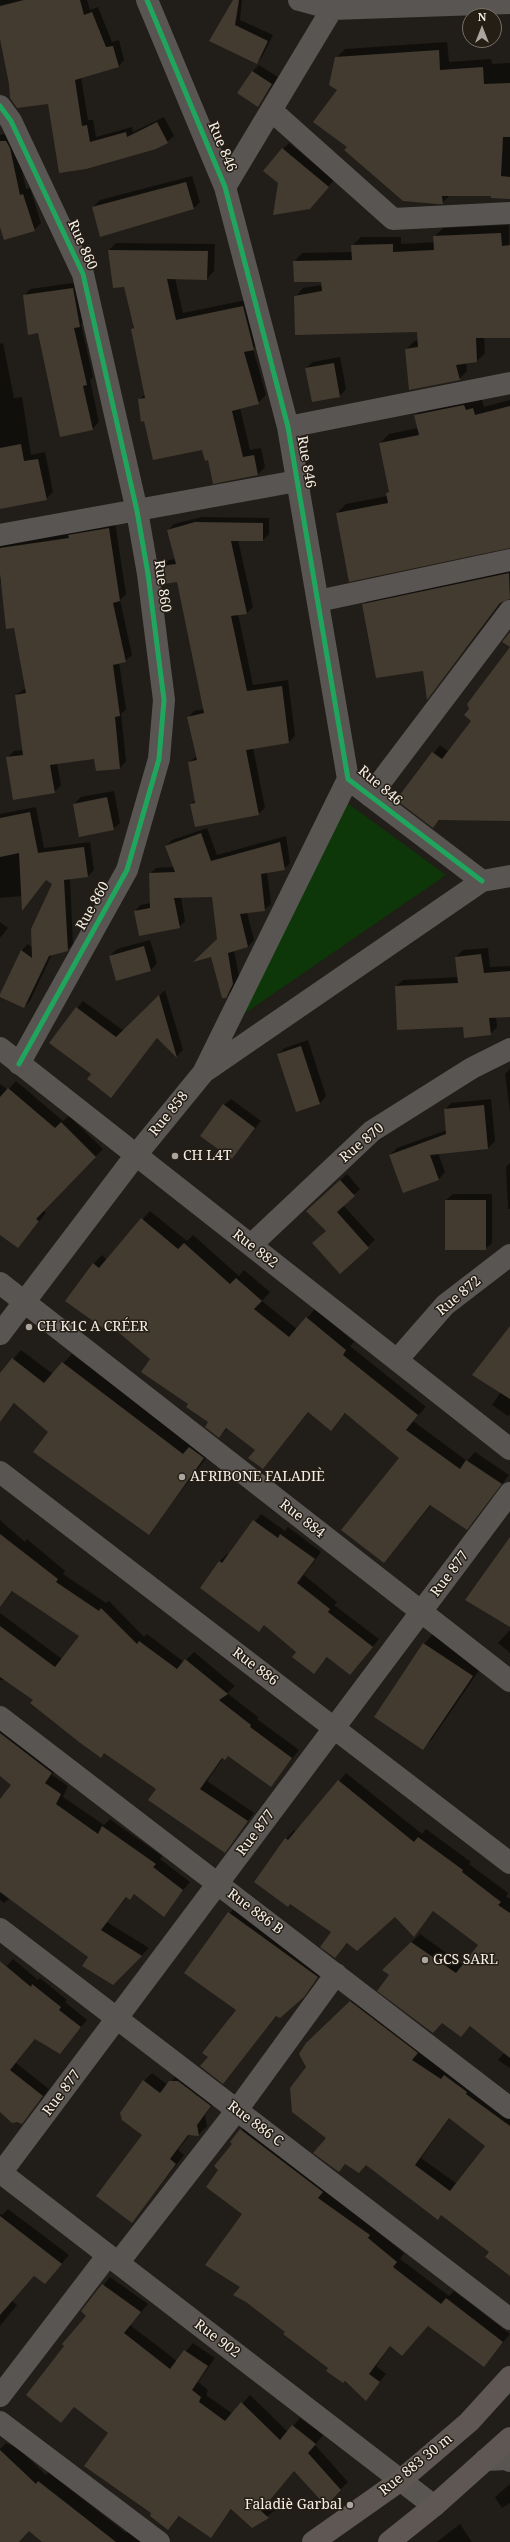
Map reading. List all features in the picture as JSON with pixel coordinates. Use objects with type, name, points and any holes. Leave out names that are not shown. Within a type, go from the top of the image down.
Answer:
[{"type":"main road","name":"Rue 883 30 m","points":[[314,2542],[401,2480],[469,2422],[510,2377]]},
{"type":"main road","points":[[389,2542],[434,2506],[510,2438]]},
{"type":"street","name":"Rue 846","points":[[147,0],[225,187],[288,427],[348,779],[482,882]]},
{"type":"street","points":[[299,0],[332,10],[510,3]]},
{"type":"street","points":[[225,187],[332,10]]},
{"type":"street","name":"Rue 860","points":[[0,106],[11,121],[83,274],[137,511],[148,574],[164,700],[159,759],[127,870],[20,1064]]},
{"type":"street","points":[[272,111],[393,219],[510,213]]},
{"type":"street","points":[[288,427],[510,383]]},
{"type":"street","points":[[0,536],[297,481]]},
{"type":"street","points":[[318,601],[510,560]]},
{"type":"street","points":[[370,796],[510,610]]},
{"type":"street","points":[[203,1073],[348,779]]},
{"type":"street","points":[[203,1073],[482,882],[510,876]]},
{"type":"street","name":"Rue 882","points":[[0,1048],[510,1449]]},
{"type":"street","name":"Rue 870","points":[[251,1245],[372,1131],[472,1068],[510,1049]]},
{"type":"street","name":"Rue 858","points":[[0,1334],[136,1155],[203,1073]]},
{"type":"street","name":"Rue 872","points":[[397,1360],[445,1305],[510,1255]]},
{"type":"street","name":"Rue 884","points":[[0,1283],[510,1680]]},
{"type":"street","name":"Rue 886","points":[[0,1472],[510,1862]]},
{"type":"street","name":"Rue 877","points":[[1,2173],[510,1493]]},
{"type":"street","name":"Rue 886 B","points":[[0,1717],[510,2108]]},
{"type":"street","name":"Rue 886 C","points":[[0,1929],[510,2319]]},
{"type":"street","points":[[0,2396],[237,2110],[336,1974]]},
{"type":"street","name":"Rue 902","points":[[1,2173],[434,2506]]},
{"type":"street","points":[[0,2422],[159,2542]]},
{"type":"street","points":[[485,2460],[510,2461]]},
{"type":"green space","points":[[339,797],[446,875],[225,1027]]},
{"type":"building","points":[[24,0],[80,0],[84,15],[92,12],[106,47],[113,46],[119,67],[75,80],[82,126],[87,125],[90,142],[126,132],[127,137],[157,122],[168,143],[156,149],[86,169],[59,173],[48,104],[17,108],[10,98],[9,84],[0,39],[0,6]]},
{"type":"building","points":[[233,0],[239,0],[235,25],[268,41],[257,64],[209,41]]},
{"type":"building","points":[[439,50],[440,70],[483,67],[484,84],[510,83],[510,137],[503,137],[501,176],[510,177],[510,199],[491,198],[491,196],[442,196],[443,204],[403,201],[344,150],[347,147],[313,122],[337,90],[329,85],[335,57]]},
{"type":"building","points":[[252,71],[272,84],[258,107],[237,93]]},
{"type":"building","points":[[0,141],[6,141],[10,148],[20,195],[23,194],[35,231],[4,240],[0,227]]},
{"type":"building","points":[[282,148],[329,187],[310,209],[273,215],[278,183],[263,171]]},
{"type":"building","points":[[186,182],[194,209],[100,237],[92,207]]},
{"type":"building","points":[[501,233],[502,246],[510,245],[510,338],[476,338],[477,362],[456,365],[460,380],[409,390],[405,349],[418,347],[417,332],[295,335],[294,296],[322,291],[321,282],[294,282],[293,261],[352,260],[351,245],[393,244],[393,252],[434,250],[433,236]]},
{"type":"building","points":[[108,250],[208,251],[207,280],[167,279],[176,320],[243,306],[254,350],[244,352],[259,404],[232,411],[243,457],[254,455],[258,475],[213,484],[208,460],[205,461],[202,450],[153,460],[144,421],[141,422],[138,399],[145,398],[131,329],[134,328],[124,287],[113,288]]},
{"type":"building","points":[[73,288],[80,327],[74,328],[87,385],[83,386],[93,430],[60,437],[38,333],[28,335],[23,295]]},
{"type":"building","points":[[334,363],[340,397],[312,402],[305,368]]},
{"type":"building","points":[[464,405],[466,410],[473,408],[475,415],[510,406],[510,548],[349,582],[336,513],[388,503],[386,493],[389,492],[379,443],[419,435],[414,415]]},
{"type":"building","points":[[21,444],[24,461],[38,459],[47,500],[0,509],[0,448]]},
{"type":"building","points":[[195,522],[263,523],[263,541],[231,541],[247,614],[231,616],[247,691],[282,686],[289,743],[246,750],[259,815],[195,827],[190,804],[195,803],[188,762],[197,760],[187,717],[204,713],[177,582],[164,584],[162,566],[176,564],[167,530]]},
{"type":"building","points":[[109,528],[120,601],[113,603],[126,662],[113,665],[120,716],[115,717],[120,769],[96,771],[94,759],[50,765],[55,793],[13,800],[6,757],[23,755],[15,695],[26,693],[14,628],[6,629],[0,574],[0,548],[69,538],[68,535]]},
{"type":"building","points":[[509,573],[510,599],[500,603],[427,700],[423,671],[376,678],[362,604]]},
{"type":"building","points":[[510,632],[510,647],[502,642]]},
{"type":"building","points":[[510,647],[510,821],[439,820],[433,828],[396,800],[432,752],[442,759],[471,721],[464,715],[469,709],[467,704]]},
{"type":"building","points":[[107,797],[114,830],[79,837],[73,804]]},
{"type":"building","points":[[30,812],[38,853],[84,847],[88,877],[64,880],[68,951],[49,956],[24,1008],[0,997],[0,994],[21,950],[32,958],[31,929],[52,884],[46,880],[22,911],[19,853],[0,857],[0,818]]},
{"type":"building","points":[[201,833],[211,861],[280,842],[285,870],[261,874],[265,911],[240,914],[248,947],[228,953],[233,984],[226,998],[222,998],[211,957],[193,962],[217,939],[212,897],[174,898],[180,928],[139,936],[134,911],[150,908],[149,873],[175,872],[165,846]]},
{"type":"building","points":[[144,946],[151,971],[116,981],[109,956]]},
{"type":"building","points":[[481,954],[484,973],[510,971],[510,1017],[489,1018],[491,1035],[464,1038],[463,1027],[397,1030],[395,986],[458,983],[455,957]]},
{"type":"building","points":[[159,995],[177,1058],[157,1038],[111,1098],[87,1079],[91,1074],[49,1043],[76,1007],[116,1037]]},
{"type":"building","points":[[301,1046],[320,1104],[296,1112],[277,1054]]},
{"type":"building","points":[[8,1088],[55,1128],[61,1122],[96,1157],[36,1219],[39,1221],[18,1248],[0,1235],[0,1097]]},
{"type":"building","points":[[223,1104],[255,1128],[232,1159],[200,1136]]},
{"type":"building","points":[[484,1105],[488,1149],[430,1155],[439,1180],[403,1193],[389,1155],[446,1134],[444,1109]]},
{"type":"building","points":[[340,1180],[355,1196],[337,1212],[369,1248],[340,1274],[312,1243],[326,1231],[306,1211]]},
{"type":"building","points":[[445,1200],[486,1200],[486,1250],[445,1250]]},
{"type":"building","points":[[141,1218],[178,1249],[184,1243],[230,1284],[236,1278],[262,1301],[254,1309],[289,1337],[306,1317],[346,1350],[343,1355],[418,1415],[406,1430],[460,1469],[466,1460],[502,1484],[467,1530],[430,1505],[384,1563],[341,1530],[399,1458],[345,1413],[331,1431],[308,1412],[263,1469],[248,1458],[255,1450],[226,1428],[219,1438],[205,1427],[208,1422],[186,1407],[188,1404],[141,1372],[150,1359],[111,1326],[107,1331],[65,1301],[93,1263],[99,1268]]},
{"type":"building","points":[[510,1326],[510,1399],[472,1375]]},
{"type":"building","points":[[12,1358],[44,1383],[62,1362],[183,1454],[189,1447],[204,1458],[149,1535],[33,1452],[48,1432],[14,1403],[0,1422],[0,1373]]},
{"type":"building","points":[[253,1520],[278,1538],[280,1534],[315,1559],[297,1583],[330,1609],[328,1612],[373,1647],[350,1675],[327,1657],[314,1674],[292,1657],[296,1652],[264,1625],[259,1632],[200,1588],[219,1561],[222,1563]]},
{"type":"building","points":[[0,1534],[58,1579],[56,1582],[99,1611],[101,1608],[137,1644],[139,1641],[177,1669],[185,1659],[228,1694],[219,1700],[251,1725],[250,1727],[292,1758],[271,1787],[228,1756],[225,1760],[222,1758],[200,1789],[248,1821],[225,1853],[148,1800],[156,1789],[104,1753],[101,1758],[30,1703],[33,1700],[0,1677],[0,1626],[55,1667],[79,1636],[12,1591],[0,1607]]},
{"type":"building","points":[[510,1537],[510,1627],[465,1600]]},
{"type":"building","points":[[423,1643],[473,1676],[423,1750],[374,1717]]},
{"type":"building","points":[[0,1733],[52,1773],[45,1783],[61,1794],[56,1804],[98,1834],[102,1826],[156,1864],[153,1867],[183,1890],[164,1917],[134,1894],[130,1900],[126,1897],[101,1930],[142,1956],[113,1985],[82,1966],[88,1957],[0,1892],[0,1799],[11,1785],[0,1776]]},
{"type":"building","points":[[338,1780],[414,1842],[418,1837],[463,1870],[462,1872],[501,1902],[498,1905],[510,1913],[510,2058],[470,2026],[461,2037],[442,2023],[433,2033],[377,1991],[389,1975],[382,1970],[411,1942],[456,1973],[478,1945],[433,1911],[414,1937],[395,1917],[357,1951],[347,1943],[335,1958],[320,1947],[331,1932],[290,1904],[288,1907],[254,1882],[285,1838],[288,1840]]},
{"type":"building","points":[[228,1912],[318,1977],[304,1997],[280,2018],[276,2016],[223,2084],[200,2066],[208,2057],[202,2053],[236,2010],[184,1973]]},
{"type":"building","points":[[0,1961],[31,1987],[32,1984],[61,2007],[59,2010],[81,2027],[60,2054],[35,2039],[10,2070],[43,2096],[22,2124],[17,2122],[12,2123],[0,2112]]},
{"type":"building","points":[[350,2001],[418,2053],[412,2060],[441,2079],[444,2075],[467,2092],[466,2094],[510,2126],[510,2276],[485,2257],[489,2252],[441,2215],[438,2220],[366,2165],[359,2173],[345,2164],[339,2172],[313,2153],[326,2138],[292,2112],[290,2088],[306,2067],[299,2054],[306,2043]],"holes":[[[449,2118],[485,2146],[450,2191],[415,2165]]]},
{"type":"building","points":[[143,2080],[160,2093],[169,2081],[178,2081],[211,2106],[197,2125],[199,2136],[188,2135],[170,2159],[176,2164],[132,2223],[96,2196],[142,2135],[122,2120],[120,2113]]},
{"type":"building","points":[[240,2129],[323,2192],[318,2198],[370,2235],[368,2238],[397,2262],[393,2267],[441,2304],[446,2298],[503,2342],[484,2367],[428,2326],[402,2356],[390,2346],[369,2374],[380,2382],[366,2401],[345,2381],[343,2383],[326,2371],[328,2368],[283,2334],[285,2332],[246,2302],[233,2295],[240,2287],[205,2265],[242,2214],[206,2187],[218,2170],[214,2166],[232,2144],[230,2142]]},
{"type":"building","points":[[0,2216],[62,2264],[45,2284],[34,2276],[0,2315]]},
{"type":"building","points":[[102,2284],[141,2312],[124,2333],[170,2369],[184,2350],[208,2366],[192,2390],[201,2397],[199,2402],[225,2421],[241,2402],[280,2440],[292,2425],[316,2444],[308,2453],[341,2490],[326,2506],[294,2471],[261,2511],[269,2518],[252,2528],[231,2509],[211,2538],[179,2516],[168,2530],[150,2516],[151,2513],[84,2466],[108,2433],[74,2407],[61,2423],[26,2395],[64,2346],[62,2344],[86,2316],[81,2311]]},
{"type":"building","points":[[0,2450],[36,2484],[38,2481],[116,2542],[42,2542],[29,2531],[19,2542],[0,2542]]},
{"type":"cycle path","points":[[147,0],[225,187],[288,427],[348,779],[482,881]]},
{"type":"cycle path","points":[[0,106],[11,121],[83,274],[137,511],[148,574],[164,700],[159,759],[127,870],[19,1064]]},
{"type":"place","name":"CH L4T","points":[[175,1156]]},
{"type":"place","name":"CH K1C A CRÉER","points":[[29,1327]]},
{"type":"place","name":"AFRIBONE FALADIÈ","points":[[182,1477]]},
{"type":"place","name":"GCS SARL","points":[[425,1960]]},
{"type":"place","name":"Faladiè Garbal","points":[[350,2505]]}]
